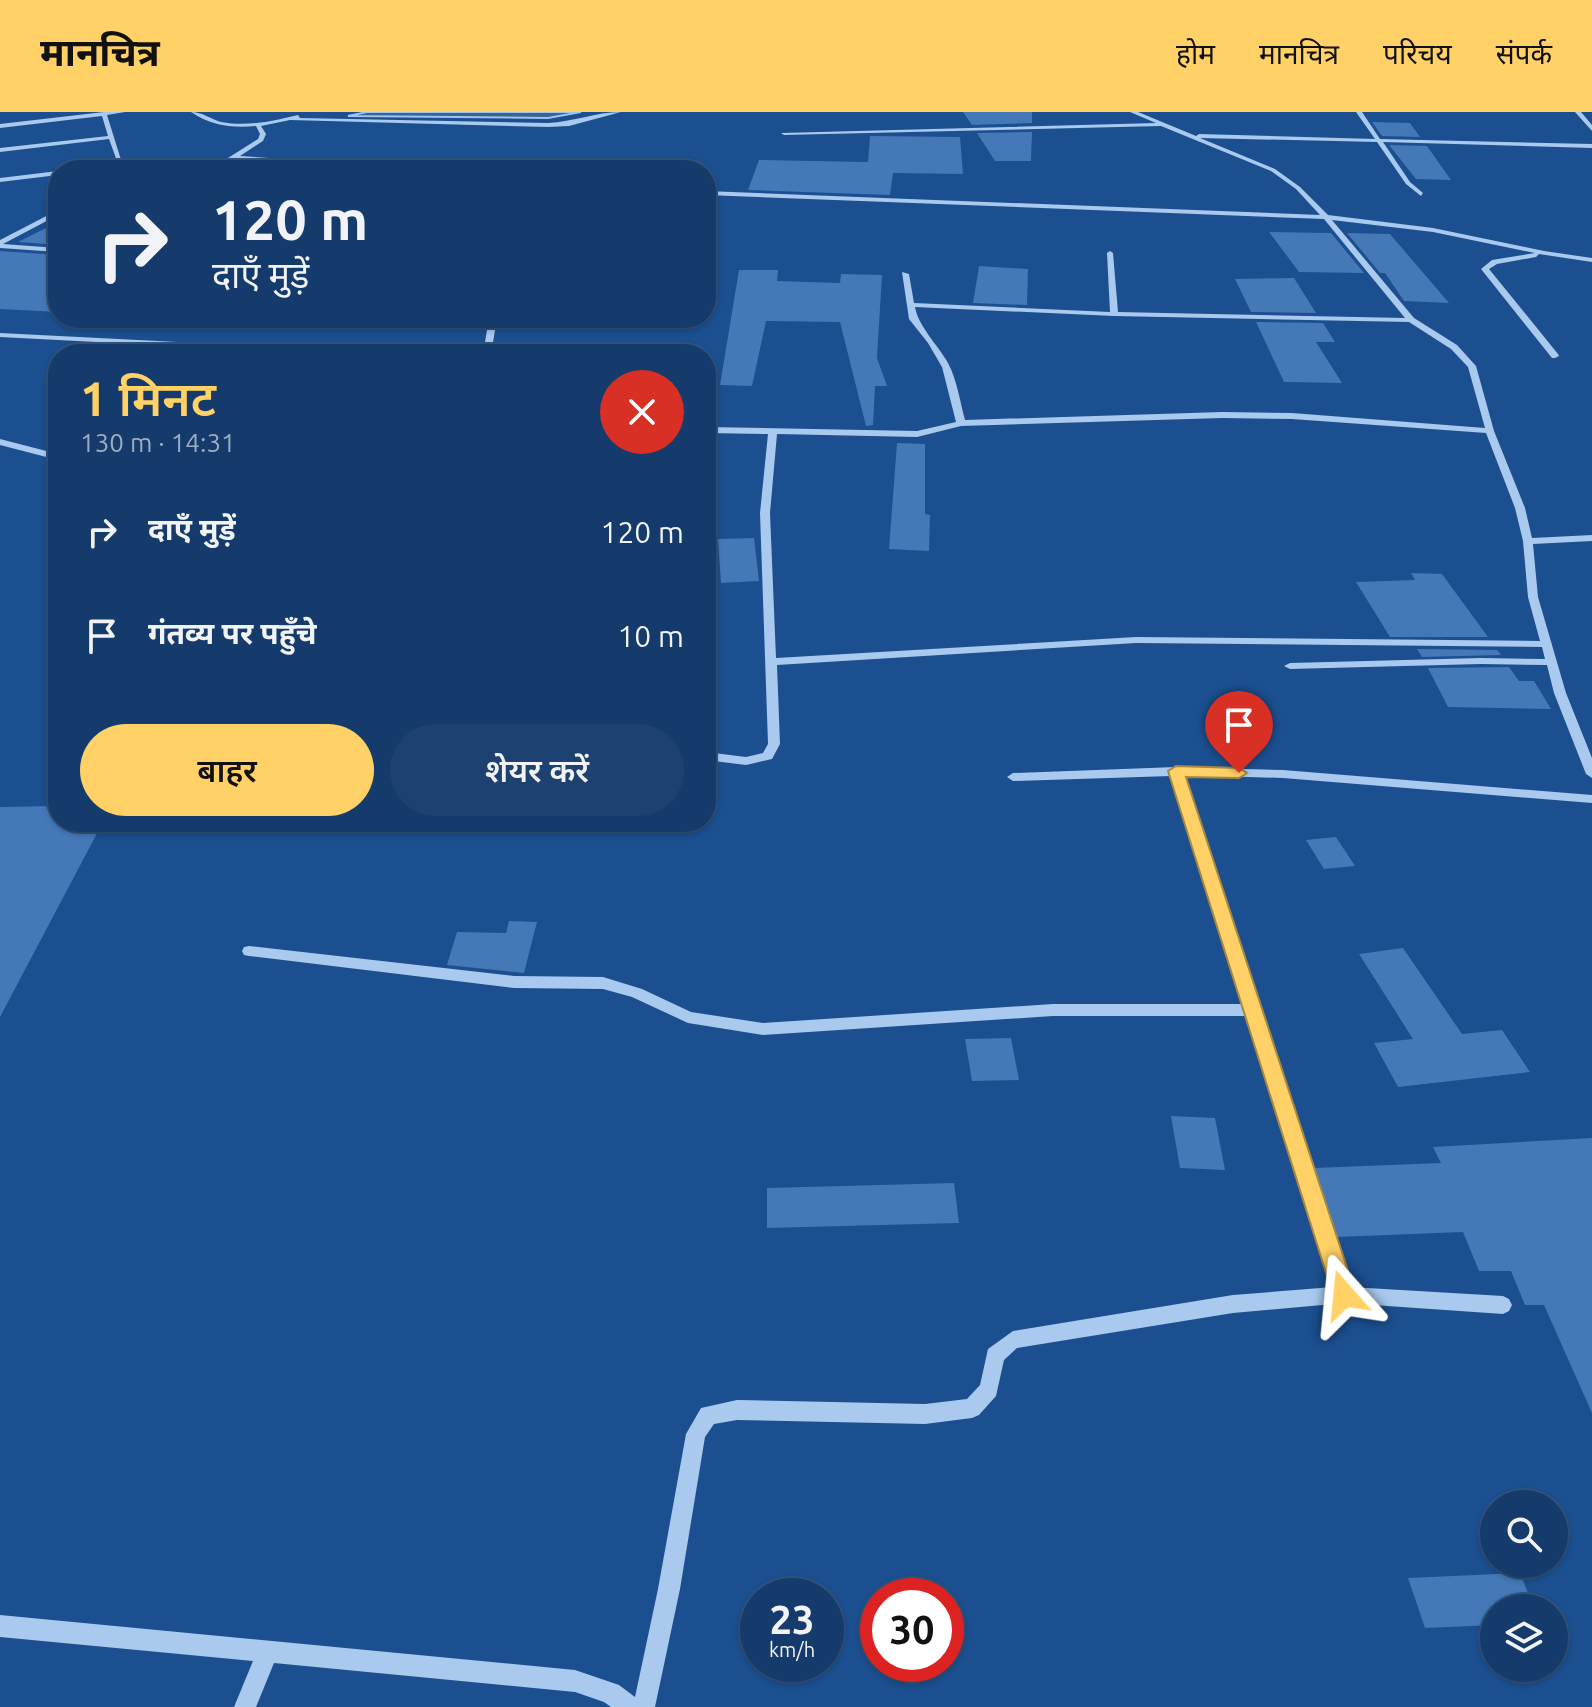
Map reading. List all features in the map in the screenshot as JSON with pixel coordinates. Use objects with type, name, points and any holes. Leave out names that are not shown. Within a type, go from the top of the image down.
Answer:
[{"type":"street","points":[[17,112],[19,124]]},
{"type":"street","points":[[0,126],[122,112]]},
{"type":"street","points":[[194,112],[217,122],[258,125],[311,112]]},
{"type":"street","points":[[291,119],[558,125],[618,112]]},
{"type":"street","points":[[1133,112],[1273,170],[1298,188],[1326,217],[1411,320],[1454,347],[1472,366],[1490,431],[1520,508],[1528,541],[1533,597],[1551,662],[1585,762],[1592,774]]},
{"type":"street","points":[[1359,112],[1380,138],[1408,183],[1421,194]]},
{"type":"street","points":[[1578,112],[1592,129]]},
{"type":"street","points":[[104,114],[119,160]]},
{"type":"street","points":[[229,160],[261,140],[263,134],[258,125]]},
{"type":"street","points":[[784,133],[1164,125]]},
{"type":"street","points":[[1191,135],[1592,146]]},
{"type":"street","points":[[0,150],[111,137]]},
{"type":"street","points":[[234,157],[282,160]]},
{"type":"street","points":[[0,180],[48,174]]},
{"type":"street","points":[[716,193],[1326,217],[1464,235],[1592,260]]},
{"type":"street","points":[[0,245],[48,218]]},
{"type":"street","points":[[0,245],[48,249]]},
{"type":"street","points":[[1110,253],[1114,314]]},
{"type":"street","points":[[1544,253],[1495,262],[1485,269],[1555,356]]},
{"type":"street","points":[[905,274],[913,305],[913,319],[932,342],[946,367],[961,423]]},
{"type":"street","points":[[913,305],[1114,314],[1411,320]]},
{"type":"street","points":[[0,335],[141,344]]},
{"type":"street","points":[[716,430],[917,434],[961,423],[1268,416],[1490,431]]},
{"type":"street","points":[[716,757],[746,761],[768,756],[774,744],[765,513],[773,431]]},
{"type":"street","points":[[0,442],[48,454]]},
{"type":"street","points":[[1528,541],[1592,538]]},
{"type":"street","points":[[772,662],[1136,640],[1546,644]]},
{"type":"street","points":[[1290,666],[1551,662]]},
{"type":"street","points":[[1176,771],[1344,1295]]},
{"type":"street","points":[[1013,777],[1176,771],[1283,774],[1592,799]]},
{"type":"street","points":[[249,951],[514,982],[603,983],[637,993],[688,1017],[763,1029],[1053,1010],[1252,1010]]},
{"type":"street","points":[[644,1707],[669,1589],[696,1434],[708,1415],[737,1410],[925,1414],[972,1408],[989,1389],[995,1355],[1013,1340],[1233,1304],[1344,1295],[1503,1305]]},
{"type":"street","points":[[0,1626],[267,1654],[575,1681],[611,1693],[629,1707]]},
{"type":"street","points":[[245,1707],[267,1654]]},
{"type":"water","points":[[367,112],[581,112],[548,118],[348,116]]},
{"type":"building","points":[[963,112],[1032,112],[1032,123],[972,125]]},
{"type":"building","points":[[1372,122],[1410,123],[1420,137],[1382,136]]},
{"type":"building","points":[[1032,132],[1031,161],[995,161],[977,133]]},
{"type":"building","points":[[870,136],[960,137],[963,174],[893,173],[890,195],[748,190],[759,160],[868,162]]},
{"type":"building","points":[[1389,145],[1427,146],[1451,180],[1416,179]]},
{"type":"building","points":[[48,227],[48,244],[18,242]]},
{"type":"building","points":[[1269,232],[1331,233],[1364,273],[1299,272]]},
{"type":"building","points":[[1347,233],[1390,234],[1449,303],[1404,301],[1385,273],[1380,273]]},
{"type":"building","points":[[0,251],[48,254],[48,311],[0,309]]},
{"type":"building","points":[[979,266],[1028,269],[1027,305],[973,303]]},
{"type":"building","points":[[739,270],[778,270],[777,281],[840,283],[841,274],[882,275],[877,358],[887,386],[875,386],[873,425],[866,426],[840,322],[766,321],[752,386],[720,385]]},
{"type":"building","points":[[1294,278],[1316,313],[1251,312],[1235,279]]},
{"type":"building","points":[[1256,322],[1323,323],[1335,342],[1316,342],[1342,383],[1284,382]]},
{"type":"building","points":[[897,443],[925,444],[925,514],[930,515],[929,551],[889,549]]},
{"type":"building","points":[[754,538],[759,581],[721,583],[718,539]]},
{"type":"building","points":[[1411,573],[1442,574],[1488,637],[1390,637],[1356,582],[1415,580]]},
{"type":"building","points":[[1417,649],[1497,650],[1501,655],[1422,657]]},
{"type":"building","points":[[1509,667],[1519,681],[1534,681],[1551,709],[1448,707],[1428,668]]},
{"type":"building","points":[[48,806],[48,832],[98,832],[0,1017],[0,807]]},
{"type":"building","points":[[1336,837],[1355,866],[1324,869],[1306,840]]},
{"type":"building","points":[[509,921],[537,922],[524,973],[447,965],[457,932],[506,933]]},
{"type":"building","points":[[1403,948],[1462,1034],[1502,1030],[1530,1072],[1398,1087],[1374,1043],[1413,1039],[1359,954]]},
{"type":"building","points":[[1011,1038],[1019,1080],[972,1081],[965,1039]]},
{"type":"building","points":[[1171,1116],[1215,1118],[1225,1170],[1180,1168]]},
{"type":"building","points":[[1592,1138],[1592,1413],[1544,1305],[1525,1305],[1511,1271],[1479,1271],[1463,1232],[1337,1237],[1314,1168],[1441,1163],[1433,1147]]},
{"type":"building","points":[[954,1183],[959,1223],[767,1228],[767,1188]]},
{"type":"building","points":[[1480,1575],[1480,1578],[1522,1578],[1528,1594],[1480,1594],[1480,1626],[1425,1628],[1408,1578]]},
{"type":"route","points":[[1239,773],[1176,771],[1344,1295]]}]
